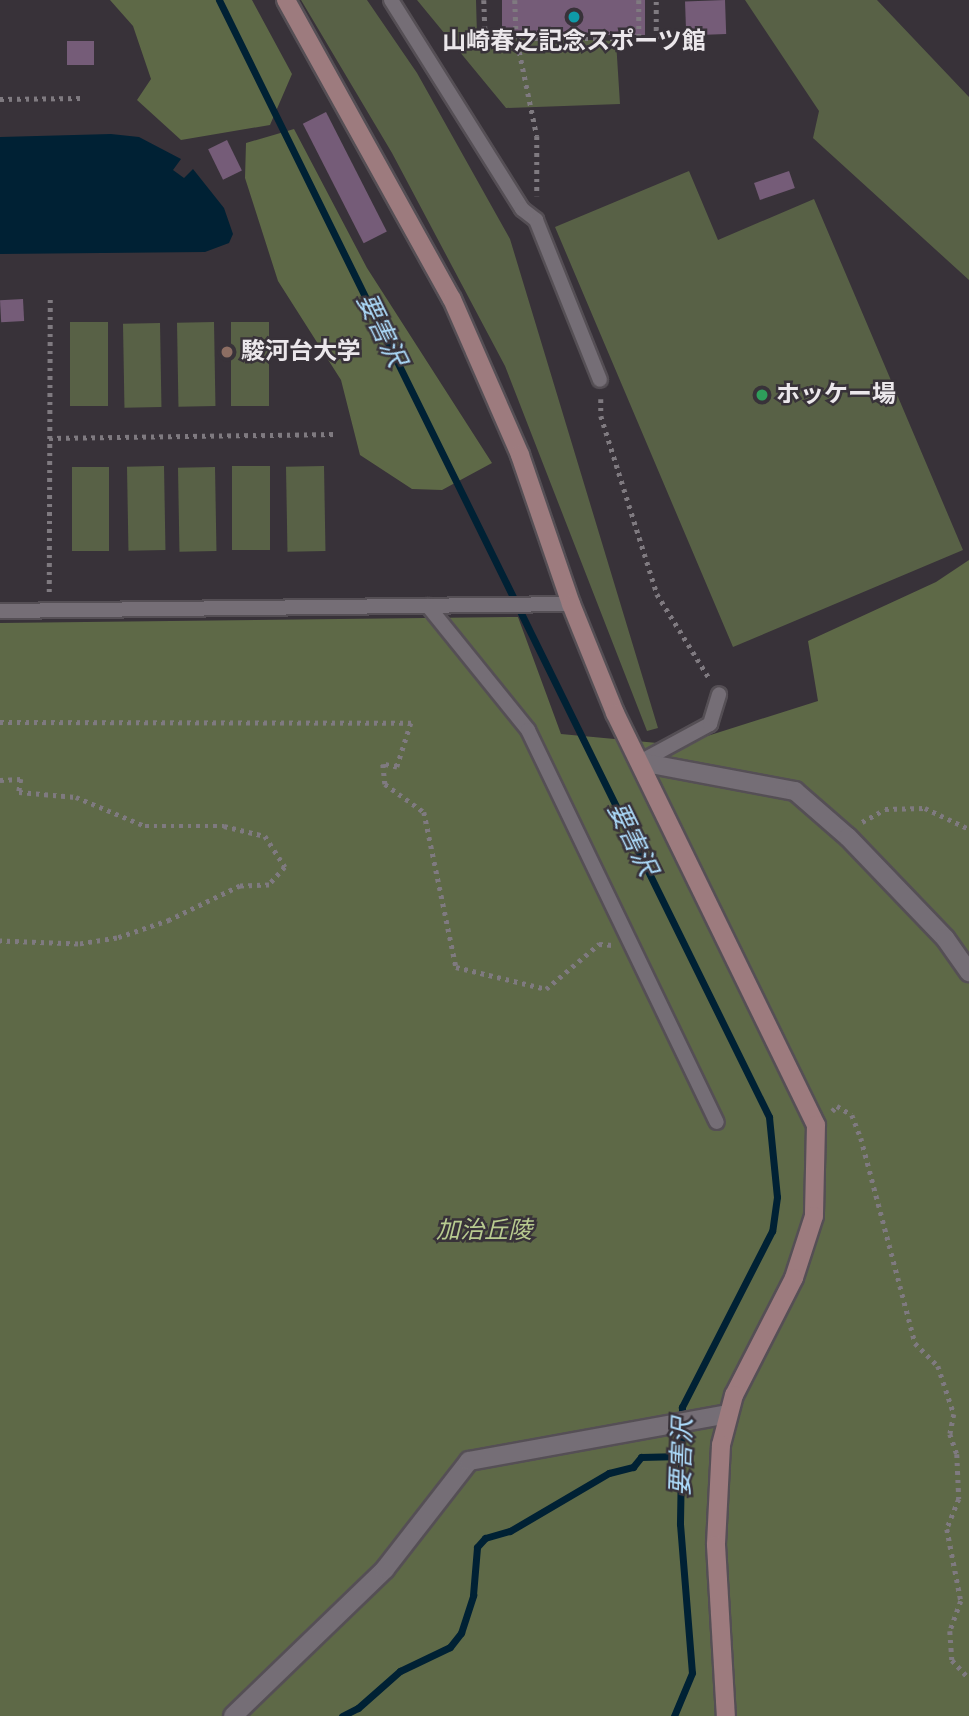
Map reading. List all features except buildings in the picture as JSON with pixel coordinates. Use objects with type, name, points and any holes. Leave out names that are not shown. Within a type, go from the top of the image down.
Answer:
[{"type":"street","points":[[286,0],[452,299],[520,455],[571,604],[640,762],[816,1125],[814,1216],[794,1278],[727,1413],[716,1545],[726,1716]]},
{"type":"street","points":[[640,762],[795,791],[842,832],[945,938],[969,972]]},
{"type":"street","points":[[233,1716],[385,1569],[469,1461],[697,1416],[727,1413]]},
{"type":"lane","points":[[391,0],[522,209],[537,220],[600,380]]},
{"type":"lane","points":[[0,611],[571,604]]},
{"type":"lane","points":[[428,606],[527,730],[717,1122]]},
{"type":"lane","points":[[640,762],[710,724],[719,694]]},
{"type":"path","points":[[484,0],[485,30],[516,30]]},
{"type":"path","points":[[515,0],[517,39],[537,136],[537,220]]},
{"type":"path","points":[[639,0],[639,39]]},
{"type":"path","points":[[517,39],[656,39],[656,0]]},
{"type":"path","points":[[0,99],[82,98]]},
{"type":"path","points":[[49,596],[50,299]]},
{"type":"path","points":[[600,380],[601,416],[657,594],[719,694]]},
{"type":"path","points":[[49,438],[335,434]]},
{"type":"path","points":[[0,722],[411,723],[397,767],[383,764],[385,783],[424,812],[456,967],[546,989],[599,944],[633,948]]},
{"type":"path","points":[[0,780],[21,779],[19,792],[76,797],[145,826],[224,826],[265,836],[285,867],[270,884],[240,886],[170,920],[117,938],[78,944],[0,941]]},
{"type":"path","points":[[842,832],[885,809],[905,807],[925,808],[969,830]]},
{"type":"path","points":[[816,1125],[837,1106],[852,1115],[915,1343],[938,1366],[954,1413],[950,1434],[957,1454],[959,1499],[947,1529],[961,1601],[950,1632],[952,1660],[969,1678]]},
{"type":"green space","points":[[110,0],[252,0],[292,74],[270,125],[181,140],[137,100],[151,79],[133,26]]},
{"type":"green space","points":[[301,0],[367,0],[417,73],[510,239],[658,728],[647,731],[505,366],[392,153]]},
{"type":"green space","points":[[417,0],[476,0],[477,36],[616,41],[620,104],[506,108]]},
{"type":"green space","points":[[745,0],[877,0],[969,97],[969,280],[813,138],[819,111]]},
{"type":"green space","points":[[294,129],[367,268],[492,463],[442,490],[412,489],[360,455],[341,380],[278,281],[245,178],[246,143]]},
{"type":"green space","name":"ホッケー場","points":[[689,171],[718,240],[814,199],[963,550],[733,647],[555,227]]},
{"type":"green space","points":[[70,322],[108,322],[108,406],[70,406]]},
{"type":"green space","points":[[214,322],[215,406],[178,407],[177,323]]},
{"type":"green space","points":[[231,322],[269,322],[269,406],[231,406]]},
{"type":"green space","points":[[160,323],[161,407],[124,408],[123,324]]},
{"type":"green space","points":[[164,466],[165,550],[128,551],[127,467]]},
{"type":"green space","points":[[232,466],[270,466],[270,550],[232,550]]},
{"type":"green space","points":[[324,466],[325,551],[287,552],[286,467]]},
{"type":"green space","points":[[72,467],[109,467],[109,551],[72,551]]},
{"type":"green space","points":[[215,467],[216,551],[179,552],[178,468]]},
{"type":"green space","name":"加治丘陵","points":[[969,560],[969,1716],[0,1716],[0,623],[518,617],[561,734],[679,745],[818,701],[808,641],[936,582]]},
{"type":"water","points":[[111,134],[139,137],[181,159],[173,170],[184,178],[193,169],[224,208],[233,234],[229,243],[205,252],[0,254],[0,137]]},
{"type":"waterway","name":"要害沢","points":[[219,0],[769,1117],[777,1197],[772,1231],[682,1407],[680,1524],[692,1673],[674,1716]]},
{"type":"waterway","points":[[342,1716],[358,1708],[400,1671],[450,1647],[461,1633],[473,1595],[477,1547],[485,1538],[510,1531],[609,1473],[633,1467],[641,1457],[681,1456]]},
{"type":"place","name":"山崎春之記念スポーツ館","points":[[574,17]]},
{"type":"place","name":"駿河台大学","points":[[227,352]]},
{"type":"place","name":"ホッケー場","points":[[762,395]]}]
